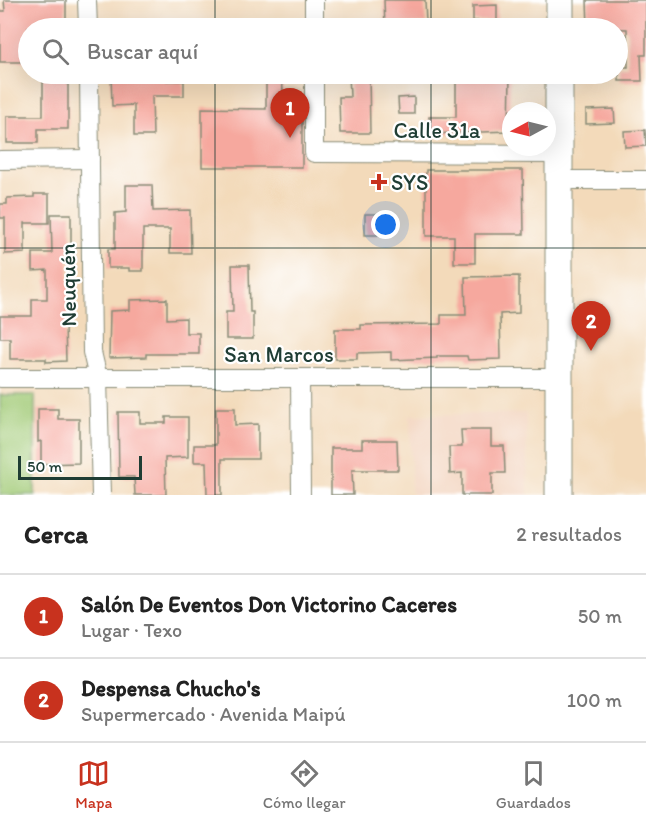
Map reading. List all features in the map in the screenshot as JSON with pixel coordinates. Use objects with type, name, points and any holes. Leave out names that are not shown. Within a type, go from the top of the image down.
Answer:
[{"type":"main road","points":[[560,0],[560,18]]},
{"type":"main road","points":[[559,84],[559,495]]},
{"type":"street","points":[[87,0],[88,18]]},
{"type":"street","points":[[314,0],[314,18]]},
{"type":"street","name":"Neuquén","points":[[89,84],[92,352],[98,378],[101,495]]},
{"type":"street","name":"Calle 31a","points":[[314,84],[314,153],[559,167],[646,180]]},
{"type":"street","points":[[0,160],[90,159]]},
{"type":"street","name":"San Marcos","points":[[0,378],[559,378]]},
{"type":"street","points":[[300,378],[301,495]]},
{"type":"shaded area","points":[[526,413],[528,495],[411,495],[410,415]]},
{"type":"green space","points":[[0,395],[35,395],[35,495],[0,495]]},
{"type":"building","points":[[4,0],[66,0],[66,18],[18,18],[18,62],[0,62],[0,11],[5,11]]},
{"type":"building","points":[[384,0],[425,0],[426,18],[385,18]]},
{"type":"building","points":[[587,0],[646,0],[646,55],[641,55],[642,81],[628,81],[628,18],[588,18]]},
{"type":"building","points":[[497,5],[497,18],[473,18],[473,6]]},
{"type":"building","points":[[43,84],[68,84],[68,129],[38,129],[38,143],[7,143],[7,116],[43,116]]},
{"type":"building","points":[[111,84],[184,84],[184,96],[152,96],[153,136],[134,136],[134,105],[112,106]]},
{"type":"building","points":[[266,84],[283,84],[284,110],[302,110],[302,167],[202,167],[202,108],[266,109]]},
{"type":"building","points":[[349,84],[369,84],[370,133],[340,133],[339,97],[350,97]]},
{"type":"building","points":[[456,84],[510,84],[510,102],[502,102],[502,131],[429,134],[429,117],[456,117]]},
{"type":"building","points":[[414,97],[414,114],[399,114],[398,98]]},
{"type":"building","points":[[614,109],[615,123],[586,124],[586,110]]},
{"type":"building","points":[[645,130],[646,146],[625,147],[624,131]]},
{"type":"building","points":[[426,170],[523,170],[524,234],[475,234],[475,263],[454,263],[454,236],[426,236]]},
{"type":"building","points":[[126,185],[152,185],[153,211],[190,210],[191,253],[170,253],[170,229],[143,229],[143,271],[108,268],[108,249],[115,249],[115,213],[126,212]]},
{"type":"building","points":[[34,194],[49,194],[49,223],[25,223],[25,253],[5,254],[5,218],[0,218],[0,204],[7,204],[7,198],[34,197]]},
{"type":"building","points":[[51,214],[71,214],[71,251],[68,251],[71,294],[69,294],[69,324],[65,324],[66,361],[10,359],[10,338],[0,338],[0,316],[32,316],[32,299],[47,299],[47,270],[33,271],[33,253],[52,253]]},
{"type":"building","points":[[365,214],[377,214],[378,235],[365,235]]},
{"type":"building","points":[[232,265],[249,265],[253,339],[226,339],[226,312],[233,312]]},
{"type":"building","points":[[519,276],[519,313],[500,314],[501,359],[468,360],[467,356],[437,356],[437,358],[391,360],[391,352],[357,353],[357,359],[335,359],[335,329],[361,329],[361,325],[441,324],[441,315],[466,315],[465,277]]},
{"type":"building","points":[[167,299],[167,319],[186,318],[186,333],[199,333],[199,354],[146,354],[146,357],[109,358],[110,311],[130,310],[130,300]]},
{"type":"building","points":[[216,408],[235,408],[235,425],[258,424],[258,459],[222,459],[222,495],[207,495],[206,462],[194,462],[194,445],[216,445]]},
{"type":"building","points":[[38,409],[58,409],[58,419],[79,419],[79,463],[41,464]]},
{"type":"building","points":[[118,412],[140,412],[140,423],[166,423],[166,417],[188,417],[188,457],[165,458],[166,495],[135,495],[134,477],[119,477]]},
{"type":"building","points":[[461,430],[491,430],[491,446],[504,446],[505,473],[492,473],[492,495],[462,495],[462,473],[450,474],[449,447],[462,447]]},
{"type":"building","points":[[362,440],[397,440],[398,470],[352,470],[353,495],[331,495],[331,448],[362,448]]},
{"type":"place","name":"Salón De Eventos Don Victorino Caceres","points":[[290,138]]},
{"type":"place","name":"SYS","points":[[379,182]]},
{"type":"place","name":"Despensa Chucho's","points":[[591,351]]}]
